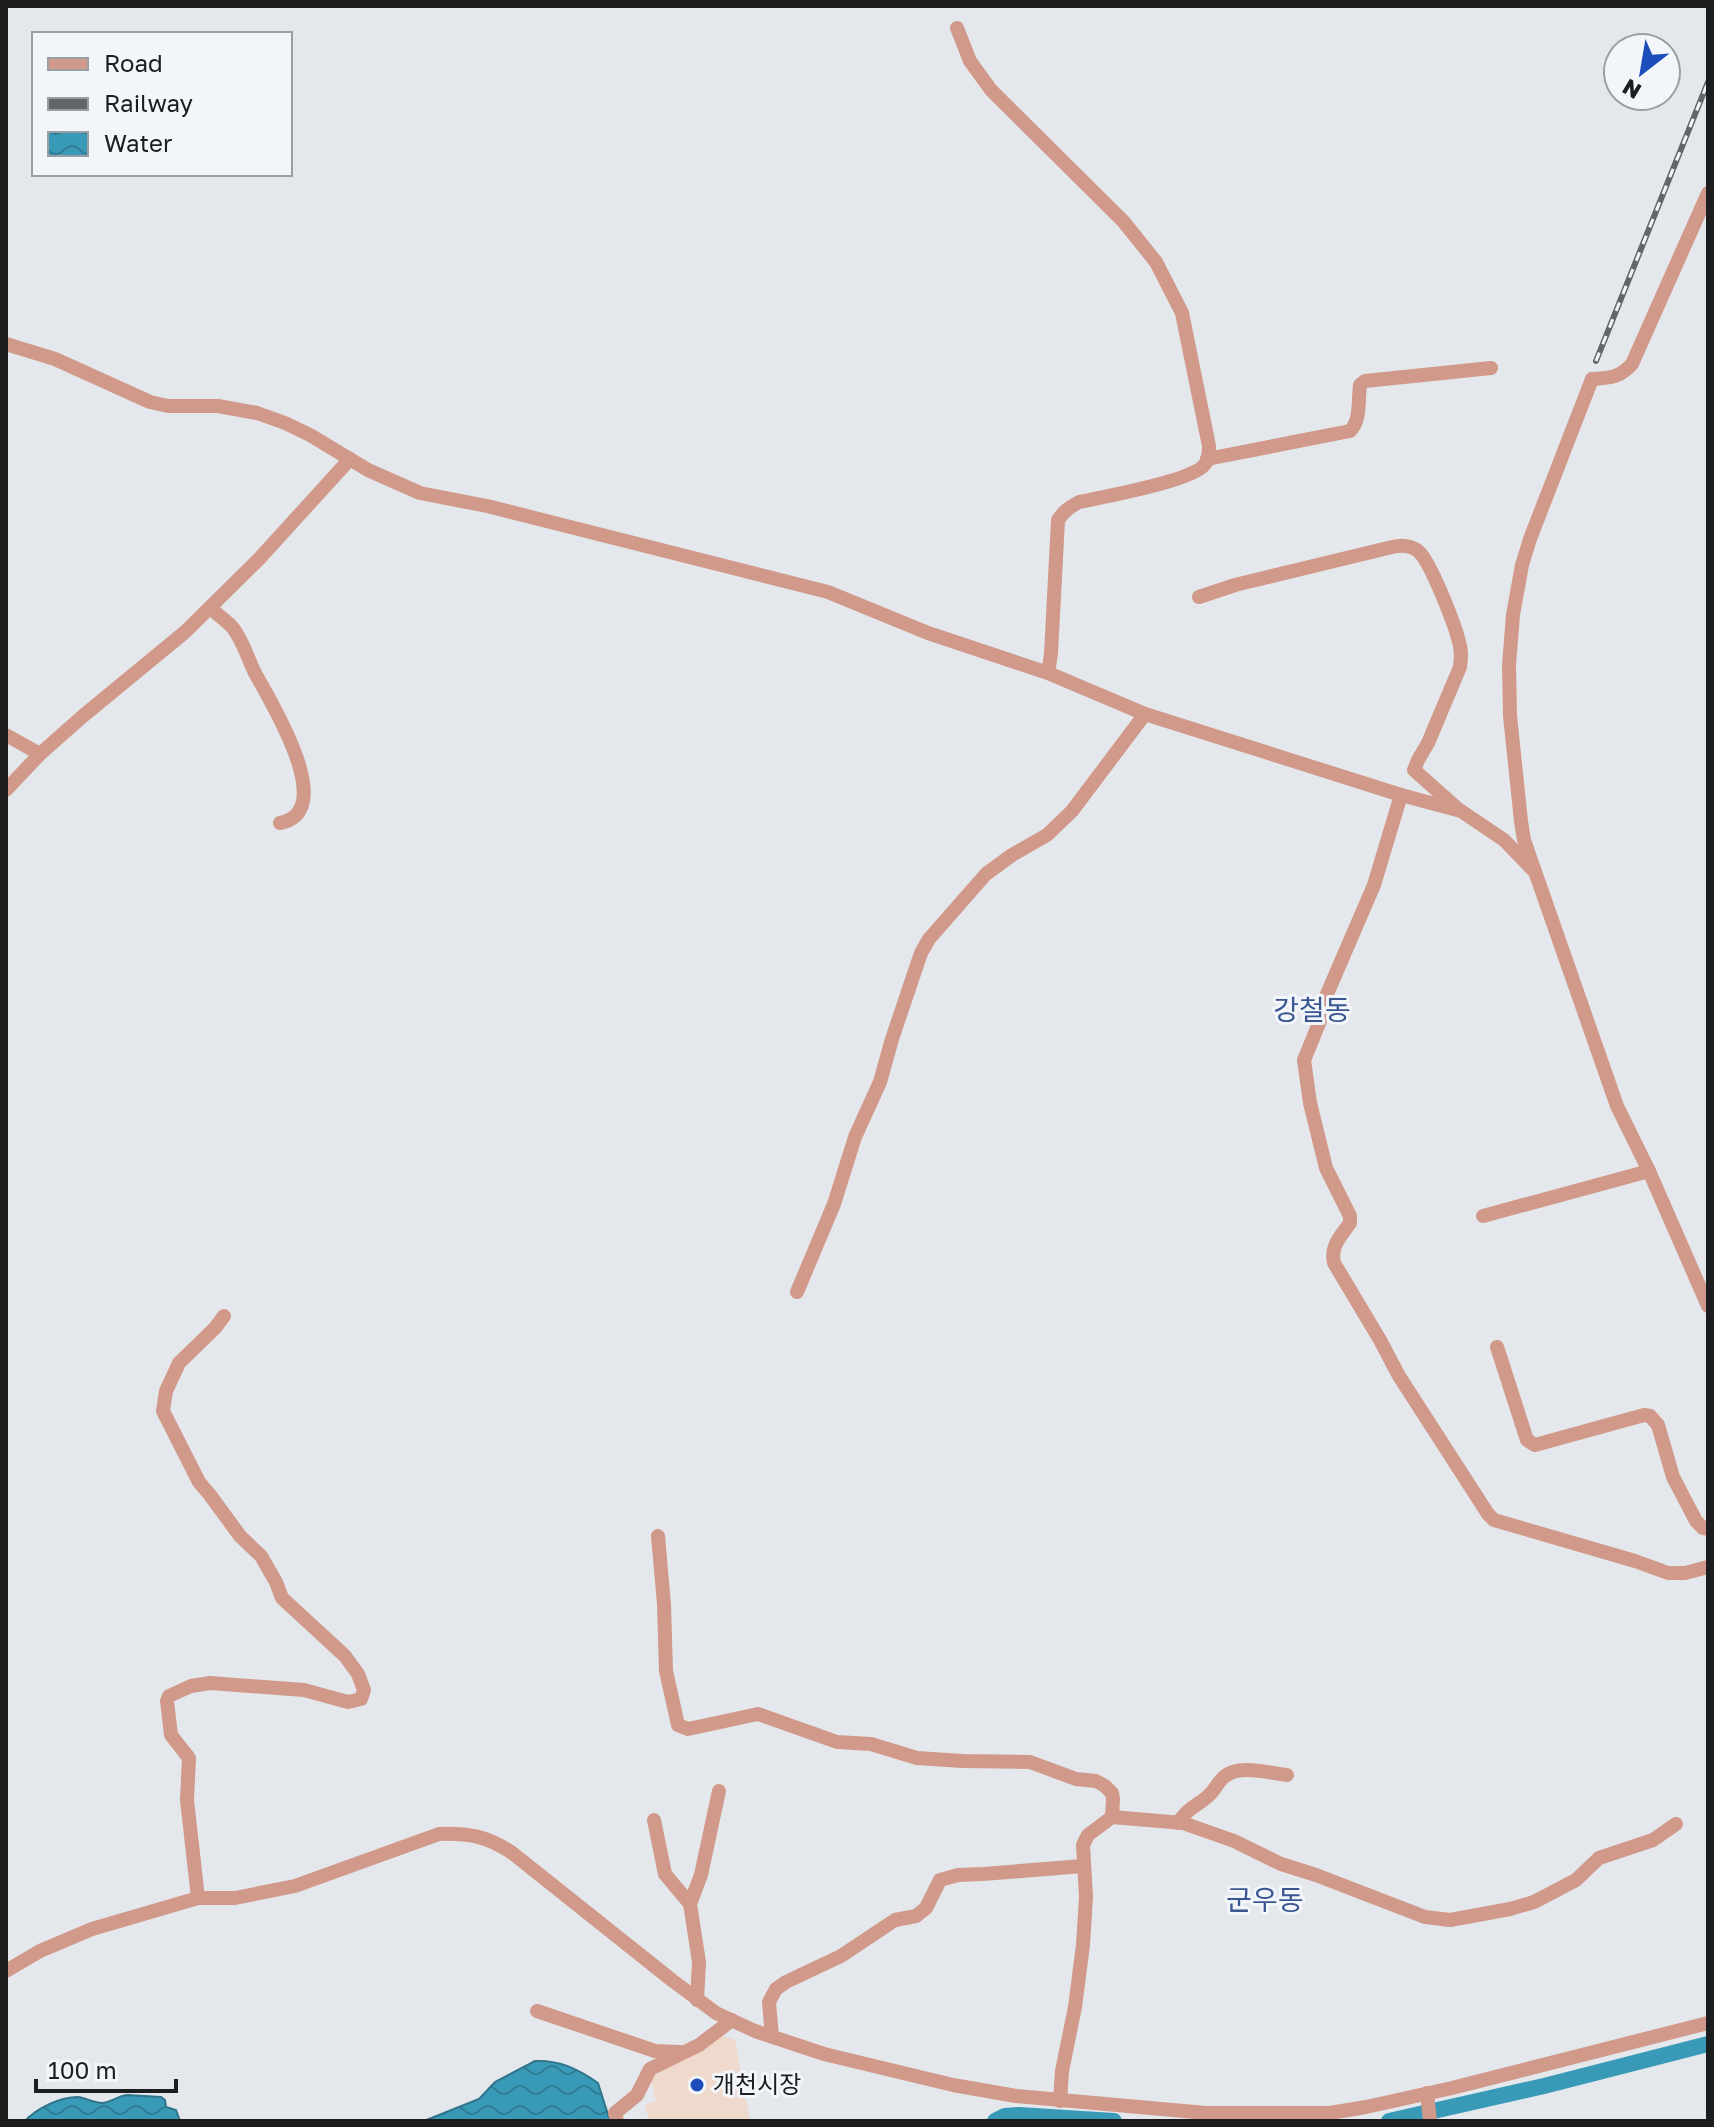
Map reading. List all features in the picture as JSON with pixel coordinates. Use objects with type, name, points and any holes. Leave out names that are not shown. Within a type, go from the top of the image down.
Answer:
[{"type":"street","points":[[957,28],[970,61],[991,90],[1123,221],[1156,262],[1182,313],[1209,446],[1207,459],[1200,469],[1164,484],[1079,502],[1062,514],[1058,520],[1048,673]]},
{"type":"street","points":[[1708,193],[1632,364],[1623,373],[1592,379],[1522,565],[1510,641],[1510,716],[1524,840],[1617,1106],[1708,1306]]},
{"type":"street","points":[[6,344],[55,359],[150,402],[168,406],[218,406],[257,413],[285,423],[382,477],[420,493],[487,506],[828,592],[928,633],[1048,673],[1145,714],[1461,811]]},
{"type":"street","points":[[1207,459],[1350,431],[1355,428],[1360,385],[1365,381],[1491,368]]},
{"type":"street","points":[[6,790],[40,754],[139,669],[165,651],[210,608],[350,459]]},
{"type":"street","points":[[1199,597],[1235,585],[1399,545],[1418,551],[1439,589],[1462,654],[1460,667],[1414,770],[1461,811],[1504,840],[1535,872]]},
{"type":"street","points":[[210,608],[233,629],[285,729],[300,766],[302,799],[299,811],[294,818],[280,823]]},
{"type":"street","points":[[797,1292],[834,1204],[855,1137],[880,1082],[921,953],[929,939],[986,874],[1060,824],[1145,714]]},
{"type":"street","points":[[6,735],[40,754]]},
{"type":"street","points":[[1401,795],[1374,885],[1321,1008],[1320,1021],[1304,1060],[1310,1103],[1326,1168],[1350,1216],[1350,1223],[1332,1253],[1334,1263],[1399,1376],[1494,1520],[1668,1573],[1685,1573],[1708,1567]]},
{"type":"street","points":[[1483,1216],[1649,1171]]},
{"type":"street","points":[[198,1898],[187,1800],[189,1758],[171,1735],[169,1696],[191,1686],[210,1683],[304,1690],[348,1702],[361,1699],[364,1690],[358,1674],[345,1656],[282,1598],[261,1556],[240,1536],[199,1482],[163,1411],[166,1391],[179,1363],[224,1316]]},
{"type":"street","points":[[1497,1347],[1527,1440],[1532,1445],[1644,1415],[1650,1416],[1658,1425],[1673,1477],[1696,1521],[1708,1529]]},
{"type":"street","points":[[658,1536],[666,1671],[678,1725],[688,1729],[758,1714],[837,1742],[871,1744],[917,1758],[1030,1762],[1105,1786],[1112,1793],[1112,1817]]},
{"type":"street","points":[[1178,1823],[1186,1810],[1209,1796],[1230,1772],[1287,1775]]},
{"type":"street","points":[[697,2000],[699,1962],[690,1904],[701,1875],[719,1791]]},
{"type":"street","points":[[1060,2101],[1083,1945],[1086,1897],[1083,1845],[1088,1835],[1112,1817],[1178,1823],[1234,1841],[1281,1864],[1425,1917],[1441,1920],[1534,1902],[1576,1880],[1608,1853],[1653,1840],[1676,1824]]},
{"type":"street","points":[[654,1820],[665,1874],[690,1904]]},
{"type":"street","points":[[6,1971],[40,1951],[92,1929],[198,1898],[235,1898],[295,1886],[439,1834],[455,1834],[494,1841],[528,1864],[697,2000],[732,2020],[824,2054],[984,2091],[1060,2101],[1206,2113],[1315,2114],[1428,2098],[1708,2023]]},
{"type":"street","points":[[772,2037],[769,2002],[776,1989],[860,1945],[895,1920],[916,1916],[929,1903],[940,1880],[958,1875],[1083,1866]]},
{"type":"street","points":[[537,2011],[655,2051],[685,2052]]},
{"type":"street","points":[[617,2121],[615,2113],[637,2095],[650,2069],[699,2045],[732,2020]]},
{"type":"street","points":[[1428,2098],[1430,2120]]},
{"type":"shaded area","name":"개천시장","points":[[722,2036],[735,2040],[750,2121],[649,2121],[645,2105],[656,2101],[650,2076]]},
{"type":"water","points":[[535,2061],[568,2066],[598,2083],[610,2121],[424,2121],[479,2099],[495,2082]]},
{"type":"water","points":[[127,2095],[161,2097],[166,2107],[176,2110],[180,2121],[25,2121],[56,2101],[78,2097],[102,2103]]},
{"type":"waterway","points":[[1389,2121],[1708,2044]]},
{"type":"waterway","points":[[995,2121],[1005,2116],[1019,2115],[1114,2121]]},
{"type":"railway","points":[[1596,361],[1708,82]]},
{"type":"place","name":"개천시장","points":[[697,2085]]},
{"type":"district","name":"강철동","points":[[1312,1010]]},
{"type":"district","name":"군우동","points":[[1265,1900]]}]
